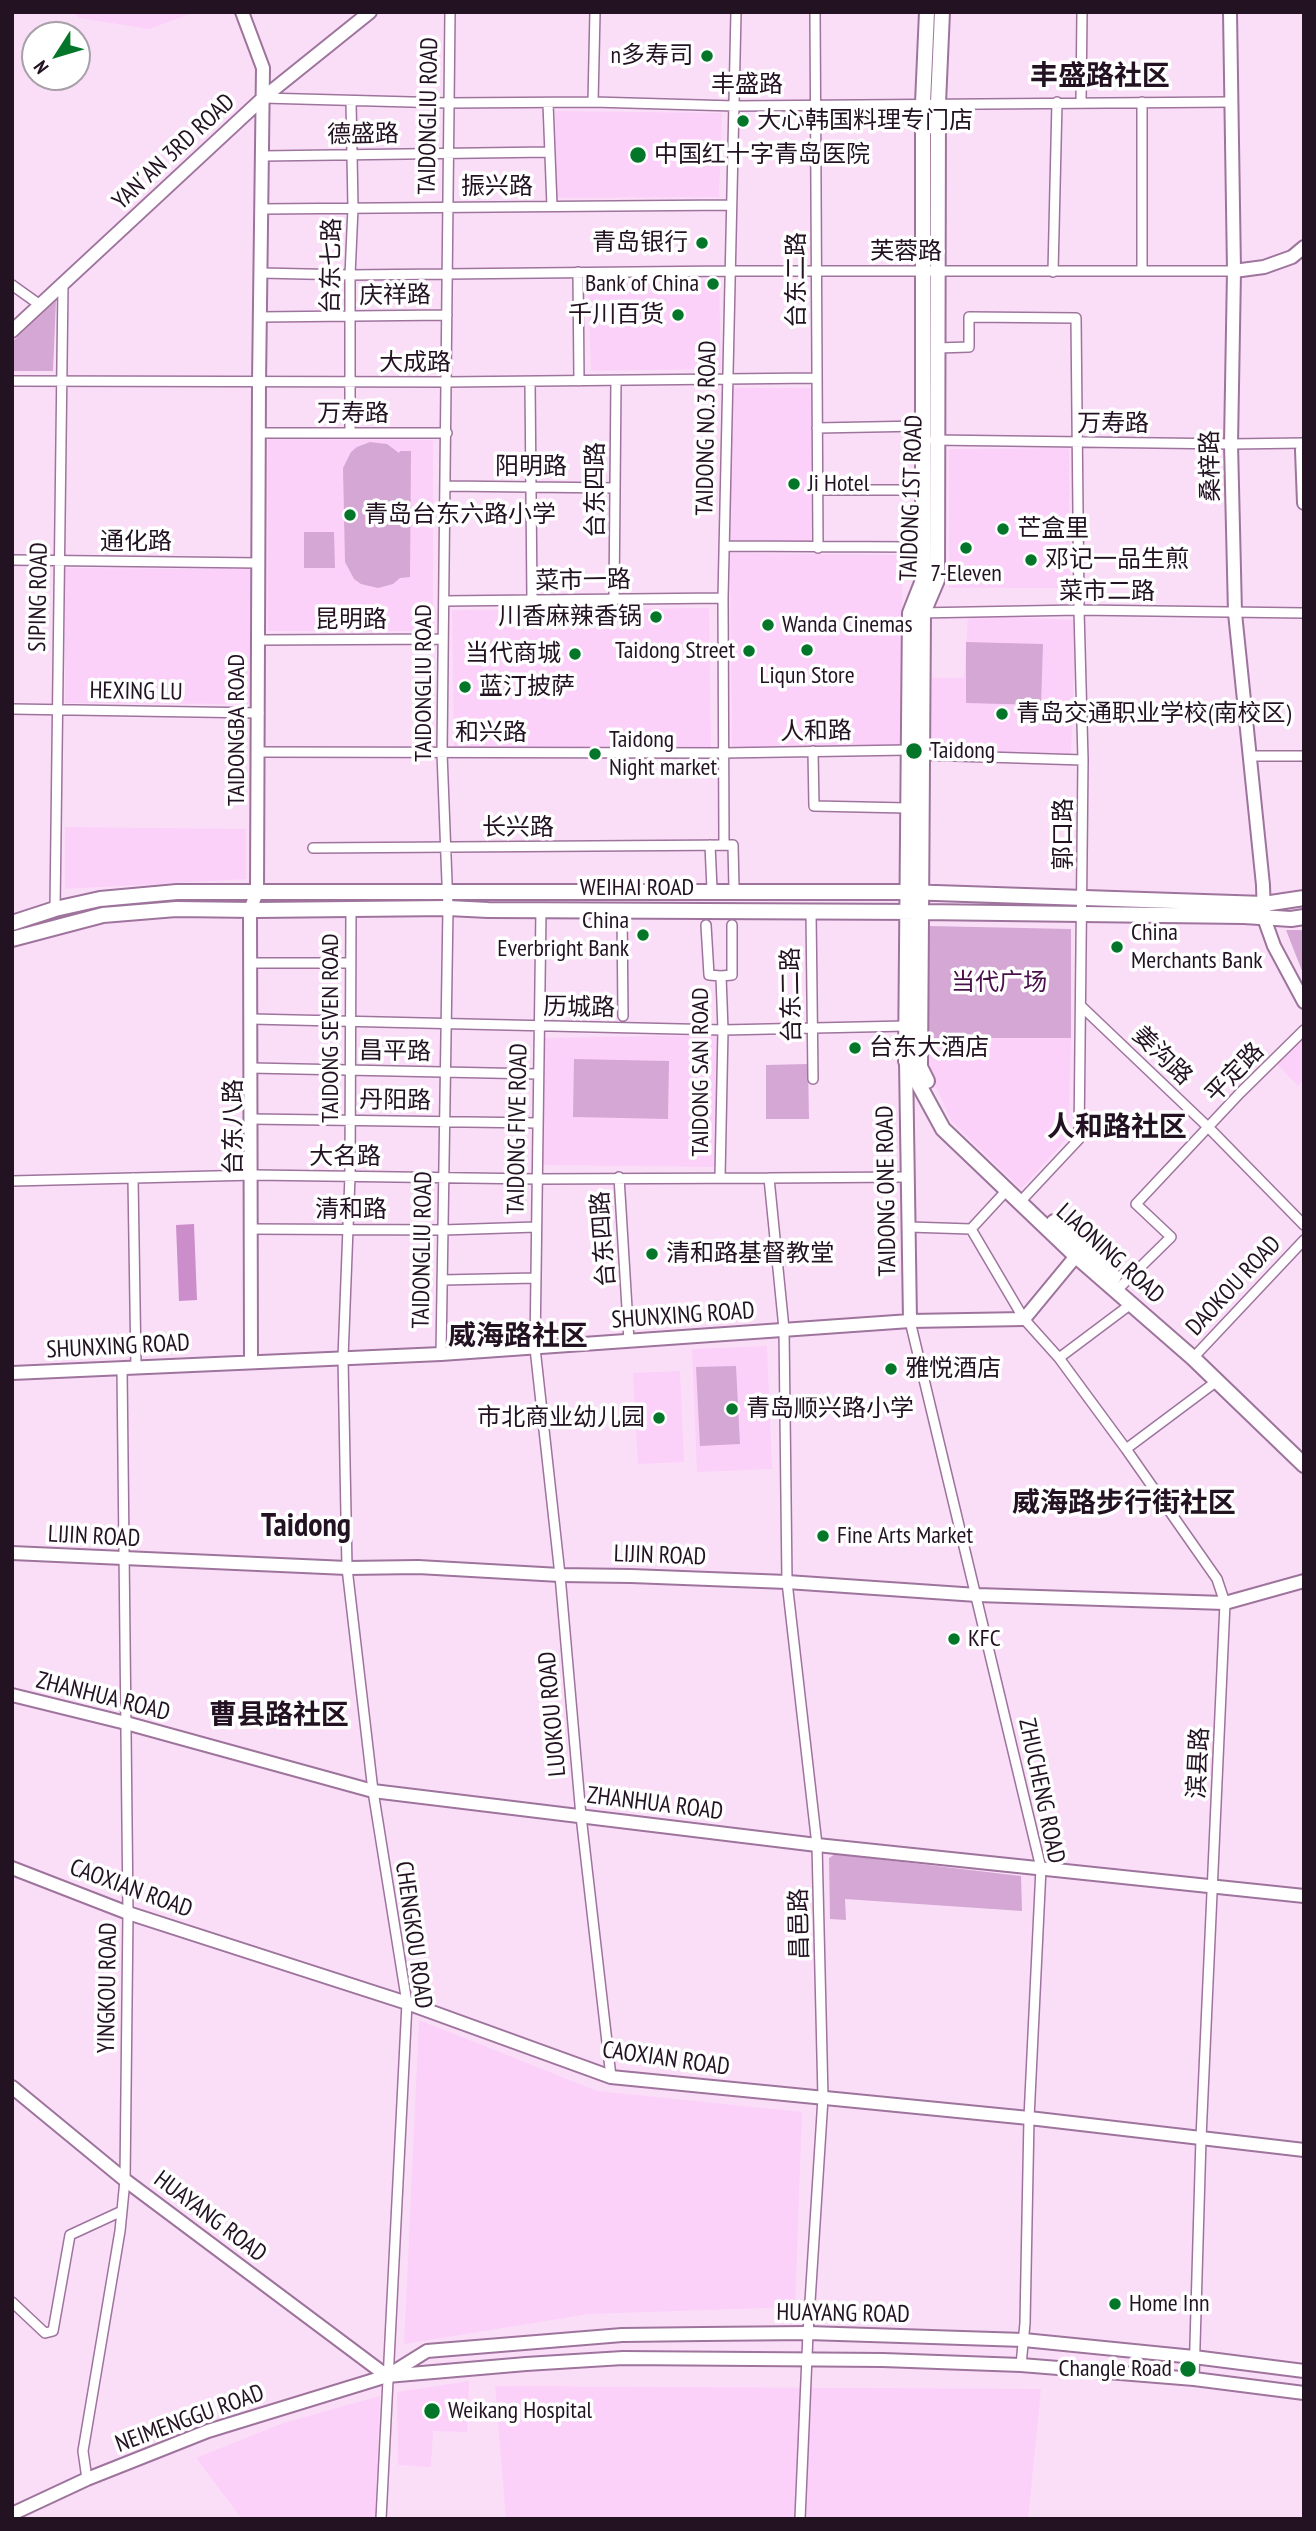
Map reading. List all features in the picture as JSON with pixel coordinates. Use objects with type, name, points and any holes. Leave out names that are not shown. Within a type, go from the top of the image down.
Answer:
[{"type":"main road","name":"TAIDONG 1ST ROAD","points":[[906,1061],[914,912],[921,894],[915,752],[916,613],[923,580],[923,490],[937,348],[937,272],[927,12]]},
{"type":"main road","name":"TAIDONG 1ST ROAD","points":[[916,613],[937,580],[929,441],[922,426],[922,272],[931,103],[942,12]]},
{"type":"main road","name":"TAIDONG 1ST ROAD","points":[[915,752],[907,808],[906,892],[914,912],[920,1068]]},
{"type":"main road","name":"WEIHAI ROAD","points":[[12,923],[55,909],[100,899],[143,894],[257,892],[447,900],[906,892],[1083,897],[1264,911]]},
{"type":"main road","points":[[1264,911],[1304,898]]},
{"type":"main road","name":"WEIHAI ROAD","points":[[12,939],[103,915],[176,909],[351,908],[447,900],[541,910],[914,912],[1082,916],[1264,911]]},
{"type":"main road","points":[[1264,911],[1300,919]]},
{"type":"main road","name":"LIAONING ROAD","points":[[906,1061],[943,1129],[1007,1190],[1023,1199],[1304,1455]]},
{"type":"main road","name":"LIAONING ROAD","points":[[920,1068],[950,1124],[1076,1256],[1119,1288],[1131,1304],[1195,1356],[1217,1381],[1304,1465]]},
{"type":"street","name":"TAIDONGBA ROAD","points":[[242,12],[263,68],[257,892],[252,910],[252,963]]},
{"type":"street","name":"YAN´AN 3RD ROAD","points":[[12,331],[263,98],[370,12]]},
{"type":"street","name":"TAIDONGLIU ROAD","points":[[441,1354],[447,900],[442,753],[450,12]]},
{"type":"street","points":[[593,102],[595,12]]},
{"type":"street","name":"TAIDONG NO.3 ROAD","points":[[723,845],[723,598],[736,12]]},
{"type":"street","name":"台东二路","points":[[814,12],[818,548]]},
{"type":"street","points":[[1081,102],[1082,12]]},
{"type":"street","name":"桑梓路","points":[[1230,12],[1234,271],[1231,444],[1235,612],[1264,911],[1274,946],[1304,1002]]},
{"type":"street","name":"丰盛路","points":[[263,98],[736,106],[1232,102]]},
{"type":"street","name":"台东七路","points":[[350,433],[352,101]]},
{"type":"street","points":[[1053,272],[1057,102]]},
{"type":"street","points":[[1142,102],[1142,271]]},
{"type":"street","points":[[548,103],[552,206]]},
{"type":"street","name":"德盛路","points":[[262,156],[548,152]]},
{"type":"street","name":"振兴路","points":[[262,209],[732,205]]},
{"type":"street","points":[[1234,271],[1264,267],[1292,257],[1304,247]]},
{"type":"street","name":"芙蓉路","points":[[261,273],[350,275],[709,271],[1234,271]]},
{"type":"street","points":[[578,272],[579,381]]},
{"type":"street","name":"SIPING ROAD","points":[[55,909],[62,284]]},
{"type":"street","points":[[12,285],[40,305]]},
{"type":"street","name":"庆祥路","points":[[260,317],[447,315]]},
{"type":"street","name":"郭口路","points":[[937,348],[969,347],[969,317],[1076,318],[1083,760],[1079,1139],[1023,1199]]},
{"type":"street","name":"大成路","points":[[12,382],[817,379]]},
{"type":"street","name":"台东四路","points":[[614,600],[616,381]]},
{"type":"street","points":[[530,382],[532,600]]},
{"type":"street","points":[[817,428],[922,426]]},
{"type":"street","name":"万寿路","points":[[259,433],[447,433]]},
{"type":"street","name":"万寿路","points":[[929,441],[1304,444]]},
{"type":"street","points":[[1304,444],[1304,503]]},
{"type":"street","name":"阳明路","points":[[446,486],[615,488]]},
{"type":"street","points":[[817,489],[923,490]]},
{"type":"street","points":[[724,547],[912,547]]},
{"type":"street","name":"通化路","points":[[12,560],[259,563]]},
{"type":"street","name":"菜市一路","points":[[444,601],[723,598]]},
{"type":"street","name":"菜市二路","points":[[916,613],[1079,610],[1304,613]]},
{"type":"street","name":"昆明路","points":[[259,640],[443,639]]},
{"type":"street","name":"HEXING LU","points":[[12,709],[259,713]]},
{"type":"street","points":[[813,751],[814,806],[907,808]]},
{"type":"street","name":"和兴路","points":[[258,752],[723,753]]},
{"type":"street","name":"人和路","points":[[723,753],[915,752],[1083,760]]},
{"type":"street","points":[[1249,756],[1304,756]]},
{"type":"street","points":[[710,845],[712,889]]},
{"type":"street","points":[[723,845],[733,845],[734,888]]},
{"type":"street","name":"长兴路","points":[[313,848],[723,845]]},
{"type":"street","name":"TAIDONG SEVEN ROAD","points":[[343,1358],[350,1176],[351,908]]},
{"type":"street","name":"TAIDONG FIVE ROAD","points":[[534,1348],[541,910]]},
{"type":"street","points":[[622,911],[623,1016]]},
{"type":"street","name":"台东二路","points":[[811,912],[813,1079]]},
{"type":"street","points":[[706,925],[709,975],[721,976],[732,975],[732,925]]},
{"type":"street","points":[[252,963],[350,962]]},
{"type":"street","name":"台东八路","points":[[252,963],[253,1361]]},
{"type":"street","name":"TAIDONG SAN ROAD","points":[[721,976],[723,1030],[720,1177],[769,1178]]},
{"type":"street","name":"姜沟路","points":[[1081,1006],[1209,1128],[1304,1225]]},
{"type":"street","name":"历城路","points":[[253,1019],[723,1030],[906,1026]]},
{"type":"street","name":"平定路","points":[[1119,1288],[1171,1237],[1136,1204],[1240,1093],[1304,1030]]},
{"type":"street","name":"TAIDONG ONE ROAD","points":[[906,1061],[910,1321]]},
{"type":"street","name":"昌平路","points":[[253,1069],[538,1074]]},
{"type":"street","name":"丹阳路","points":[[253,1119],[538,1123]]},
{"type":"street","name":"大名路","points":[[12,1181],[253,1175],[537,1179],[720,1177]]},
{"type":"street","name":"台东四路","points":[[619,1177],[629,1341]]},
{"type":"street","points":[[784,1329],[769,1178],[907,1177]]},
{"type":"street","points":[[133,1178],[136,1367]]},
{"type":"street","points":[[909,1227],[971,1229],[1007,1190]]},
{"type":"street","name":"清和路","points":[[252,1228],[443,1230],[536,1227]]},
{"type":"street","name":"滨县路","points":[[971,1229],[1024,1319],[1059,1358],[1126,1448],[1217,1579],[1225,1603],[1201,2138],[1194,2379]]},
{"type":"street","name":"DAOKOU ROAD","points":[[1195,1356],[1304,1240]]},
{"type":"street","points":[[1024,1319],[1076,1256]]},
{"type":"street","points":[[442,1280],[536,1278]]},
{"type":"street","points":[[1059,1358],[1131,1304]]},
{"type":"street","name":"SHUNXING ROAD","points":[[12,1373],[441,1354],[910,1321],[1024,1319]]},
{"type":"street","name":"ZHUCHENG ROAD","points":[[910,1321],[1041,1868],[1021,2365]]},
{"type":"street","name":"昌邑路","points":[[784,1329],[787,1582],[817,1845],[823,2098],[808,2333],[800,2519]]},
{"type":"street","name":"LUOKOU ROAD","points":[[534,1348],[560,1575],[581,1816],[611,2077]]},
{"type":"street","name":"CHENGKOU ROAD","points":[[343,1358],[347,1568],[373,1791],[407,2003],[381,2519]]},
{"type":"street","name":"YINGKOU ROAD","points":[[88,2479],[83,2451],[125,2180],[128,1913],[122,1368]]},
{"type":"street","points":[[1126,1448],[1217,1381]]},
{"type":"street","name":"LIJIN ROAD","points":[[12,1553],[347,1568],[418,1567],[560,1575],[787,1582],[977,1595],[1225,1603],[1304,1581]]},
{"type":"street","name":"ZHANHUA ROAD","points":[[12,1695],[126,1723],[373,1791],[817,1845],[1304,1895]]},
{"type":"street","name":"CAOXIAN ROAD","points":[[12,1868],[128,1913],[407,2003],[611,2077],[1304,2150]]},
{"type":"street","name":"HUAYANG ROAD","points":[[12,2087],[125,2180],[387,2376],[623,2358],[807,2359],[1021,2365],[1194,2379],[1304,2393]]},
{"type":"street","points":[[12,2302],[46,2333],[53,2331],[70,2235],[122,2211]]},
{"type":"street","name":"HUAYANG ROAD","points":[[387,2376],[428,2351],[622,2336],[808,2333],[1024,2340],[1304,2371]]},
{"type":"street","name":"NEIMENGGU ROAD","points":[[12,2514],[88,2479],[208,2431],[387,2376]]},
{"type":"shaded area","points":[[72,12],[195,12],[149,29],[79,18]]},
{"type":"shaded area","name":"中国红十字青岛医院","points":[[555,111],[722,113],[719,197],[557,198]]},
{"type":"shaded area","points":[[719,281],[721,369],[591,371],[588,283]]},
{"type":"shaded area","points":[[732,388],[812,388],[811,541],[729,543]]},
{"type":"shaded area","name":"青岛台东六路小学","points":[[268,439],[433,440],[433,631],[268,631]]},
{"type":"shaded area","name":"芒盒里","points":[[1069,448],[1070,588],[949,588],[949,449]]},
{"type":"shaded area","name":"Liqun Store","points":[[730,553],[903,555],[900,749],[732,752]]},
{"type":"shaded area","points":[[65,568],[251,569],[250,704],[65,703]]},
{"type":"shaded area","name":"当代商城","points":[[709,608],[711,752],[454,753],[452,610]]},
{"type":"shaded area","name":"青岛交通职业学校(南校区)","points":[[968,615],[1076,620],[1071,755],[931,749],[932,678],[964,678]]},
{"type":"shaded area","points":[[65,827],[246,829],[246,879],[65,889]]},
{"type":"shaded area","points":[[1071,929],[1068,1137],[1021,1189],[952,1122],[926,1066],[925,1038]]},
{"type":"shaded area","points":[[718,1035],[715,1167],[542,1165],[543,1038]]},
{"type":"shaded area","points":[[1303,1037],[1304,1080],[1298,1086],[1276,1063]]},
{"type":"shaded area","points":[[194,1224],[197,1300],[179,1301],[176,1225]]},
{"type":"shaded area","name":"青岛顺兴路小学","points":[[767,1346],[772,1469],[697,1472],[692,1349]]},
{"type":"shaded area","name":"市北商业幼儿园","points":[[680,1371],[684,1462],[638,1464],[633,1373]]},
{"type":"shaded area","points":[[419,2020],[597,2091],[802,2112],[795,2307],[589,2314],[404,2344]]},
{"type":"shaded area","name":"Weikang Hospital","points":[[469,2381],[467,2432],[433,2431],[431,2467],[398,2465],[397,2392]]},
{"type":"shaded area","points":[[495,2386],[1041,2389],[1028,2519],[506,2519]]},
{"type":"shaded area","points":[[380,2396],[375,2519],[242,2519],[196,2458],[283,2423]]},
{"type":"green space","points":[[56,301],[53,371],[12,371],[12,342]]},
{"type":"green space","points":[[370,442],[387,444],[399,453],[411,451],[410,577],[400,578],[393,584],[378,588],[361,584],[354,579],[345,562],[343,468],[351,452]]},
{"type":"green space","points":[[304,532],[334,532],[335,568],[304,568]]},
{"type":"green space","points":[[966,642],[1043,644],[1041,705],[966,703]]},
{"type":"green space","name":"当代广场","points":[[928,926],[1071,929],[1071,1038],[925,1038]]},
{"type":"green space","points":[[1286,930],[1304,930],[1304,976]]},
{"type":"green space","points":[[574,1059],[669,1061],[668,1119],[573,1117]]},
{"type":"green space","points":[[808,1064],[809,1119],[766,1119],[766,1065]]},
{"type":"green space","points":[[736,1366],[740,1444],[700,1446],[696,1367]]},
{"type":"green space","points":[[835,1854],[1021,1876],[1022,1911],[845,1899],[846,1920],[830,1919],[829,1858]]},
{"type":"place","name":"n多寿司","points":[[707,56]]},
{"type":"place","name":"大心韩国料理专门店","points":[[743,121]]},
{"type":"place","name":"中国红十字青岛医院","points":[[638,155]]},
{"type":"place","name":"青岛银行","points":[[702,243]]},
{"type":"place","name":"Bank of China","points":[[713,284]]},
{"type":"place","name":"千川百货","points":[[678,315]]},
{"type":"place","name":"Ji Hotel","points":[[794,484]]},
{"type":"place","name":"青岛台东六路小学","points":[[350,515]]},
{"type":"place","name":"芒盒里","points":[[1003,529]]},
{"type":"place","name":"7-Eleven","points":[[966,548]]},
{"type":"place","name":"邓记一品生煎","points":[[1031,560]]},
{"type":"place","name":"川香麻辣香锅","points":[[656,617]]},
{"type":"place","name":"Wanda Cinemas","points":[[768,625]]},
{"type":"place","name":"Liqun Store","points":[[807,650]]},
{"type":"place","name":"Taidong Street","points":[[749,651]]},
{"type":"place","name":"当代商城","points":[[575,654]]},
{"type":"place","name":"蓝汀披萨","points":[[465,687]]},
{"type":"place","name":"青岛交通职业学校(南校区)","points":[[1002,714]]},
{"type":"place","name":"Taidong","points":[[914,751]]},
{"type":"place","name":"Taidong Night market","points":[[595,754]]},
{"type":"place","name":"China Everbright Bank","points":[[643,935]]},
{"type":"place","name":"China Merchants Bank","points":[[1117,947]]},
{"type":"place","name":"台东大酒店","points":[[855,1048]]},
{"type":"place","name":"清和路基督教堂","points":[[652,1254]]},
{"type":"place","name":"雅悦酒店","points":[[891,1369]]},
{"type":"place","name":"青岛顺兴路小学","points":[[732,1409]]},
{"type":"place","name":"市北商业幼儿园","points":[[659,1418]]},
{"type":"place","name":"Fine Arts Market","points":[[823,1536]]},
{"type":"place","name":"KFC","points":[[954,1639]]},
{"type":"place","name":"Home Inn","points":[[1115,2304]]},
{"type":"place","name":"Changle Road","points":[[1188,2369]]},
{"type":"place","name":"Weikang Hospital","points":[[432,2411]]},
{"type":"district","name":"丰盛路社区","points":[[1100,77]]},
{"type":"district","name":"人和路社区","points":[[1117,1128]]},
{"type":"district","name":"威海路社区","points":[[518,1337]]},
{"type":"district","name":"威海路步行街社区","points":[[1124,1504]]},
{"type":"district","name":"Taidong","points":[[306,1527]]},
{"type":"district","name":"曹县路社区","points":[[279,1716]]}]
